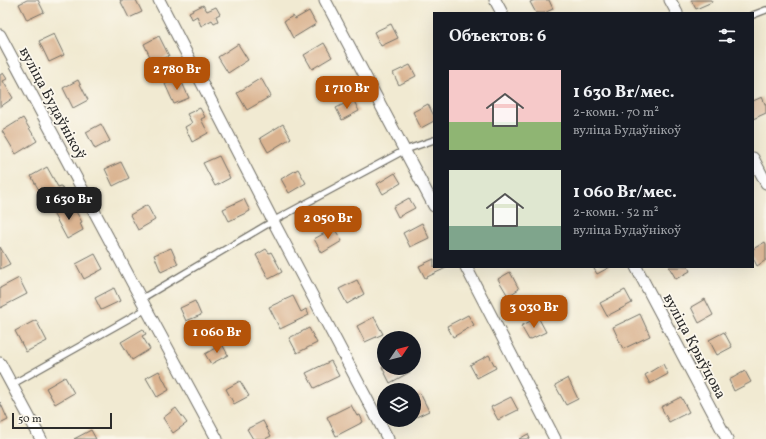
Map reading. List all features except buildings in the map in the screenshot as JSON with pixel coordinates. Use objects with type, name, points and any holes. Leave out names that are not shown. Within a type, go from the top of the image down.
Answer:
[{"type":"street","points":[[159,0],[388,439]]},
{"type":"street","points":[[325,0],[433,204]]},
{"type":"street","points":[[495,0],[501,12]]},
{"type":"street","points":[[670,0],[676,12]]},
{"type":"street","name":"вуліца Будаўнікоў","points":[[0,35],[143,304],[217,439]]},
{"type":"street","points":[[754,160],[766,183]]},
{"type":"street","points":[[467,268],[555,439]]},
{"type":"street","name":"вуліца Крыўцова","points":[[637,268],[727,439]]},
{"type":"street","points":[[1,369],[41,439]]},
{"type":"lane","points":[[754,15],[766,10]]},
{"type":"lane","points":[[11,385],[143,304],[273,221],[405,150],[433,140]]}]
